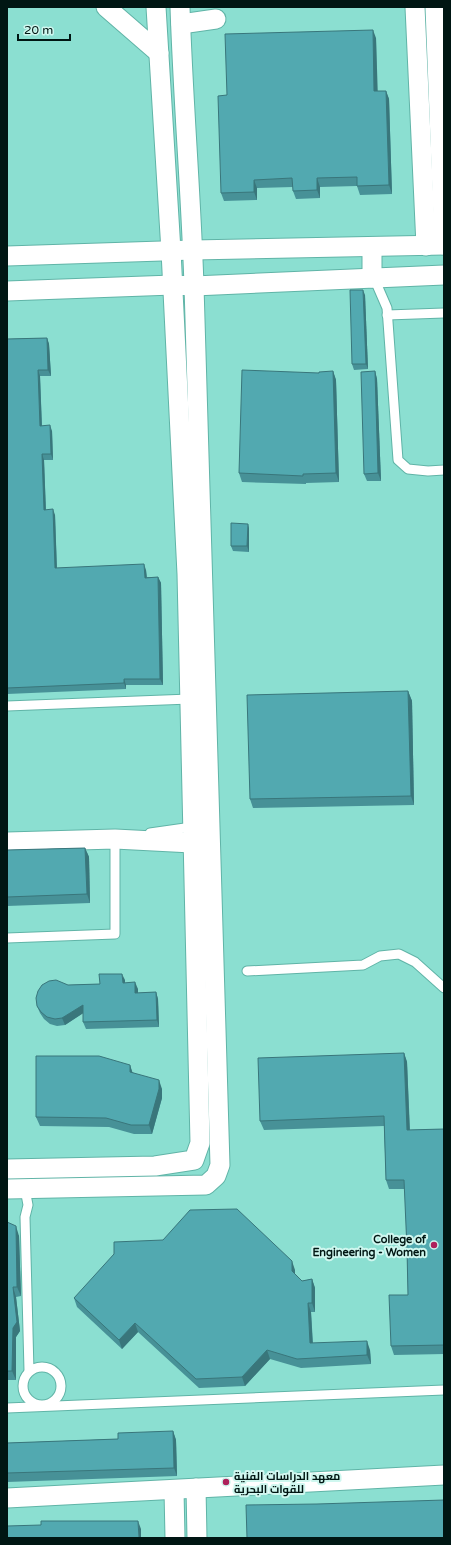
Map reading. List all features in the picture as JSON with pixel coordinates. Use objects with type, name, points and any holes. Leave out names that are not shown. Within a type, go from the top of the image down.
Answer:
[{"type":"street","points":[[106,7],[159,53]]},
{"type":"street","points":[[16,1189],[206,1185],[216,1176],[220,1165],[212,828],[196,573],[172,285],[156,7]]},
{"type":"street","points":[[415,7],[438,245]]},
{"type":"street","points":[[435,7],[440,29],[442,162],[438,245]]},
{"type":"street","points":[[194,1160],[200,1143],[190,699],[196,573],[194,286],[180,16],[216,19]]},
{"type":"street","points":[[7,256],[193,250],[438,245]]},
{"type":"street","points":[[372,247],[373,278]]},
{"type":"street","points":[[7,291],[172,285],[194,286],[444,275]]},
{"type":"street","points":[[90,839],[192,835],[212,828]]},
{"type":"street","points":[[7,1169],[155,1166],[194,1160],[216,1176]]},
{"type":"street","points":[[7,1498],[444,1475]]},
{"type":"street","points":[[196,1488],[197,1538]]},
{"type":"street","points":[[174,1490],[175,1538]]},
{"type":"lane","points":[[373,278],[387,308],[398,460],[408,468],[428,471],[444,470]]},
{"type":"lane","points":[[387,315],[444,313]]},
{"type":"lane","points":[[7,706],[190,699]]},
{"type":"lane","points":[[7,842],[90,839],[115,934],[7,938]]},
{"type":"lane","points":[[247,971],[363,965],[380,956],[399,954],[415,962],[444,988]]},
{"type":"lane","points":[[16,1189],[28,1204],[25,1217],[29,1371],[22,1382],[24,1394],[32,1403],[45,1406],[56,1399],[60,1394],[61,1381],[54,1370],[41,1366],[29,1371]]},
{"type":"lane","points":[[7,1408],[444,1390]]},
{"type":"building","points":[[373,30],[374,91],[386,91],[389,185],[357,186],[357,177],[317,178],[317,190],[293,191],[292,178],[254,180],[254,192],[221,193],[218,96],[227,95],[225,34]]},
{"type":"building","points":[[350,290],[363,290],[366,364],[352,364]]},
{"type":"building","points":[[47,338],[48,370],[38,370],[40,426],[50,425],[51,454],[42,454],[44,510],[53,509],[55,568],[144,564],[145,578],[158,577],[160,679],[124,679],[124,683],[7,688],[7,339]]},
{"type":"building","points":[[242,370],[319,373],[333,371],[336,473],[303,474],[303,476],[239,473]]},
{"type":"building","points":[[375,371],[378,473],[364,474],[361,372]]},
{"type":"building","points":[[231,523],[248,524],[247,546],[231,546]]},
{"type":"building","points":[[408,691],[411,796],[250,799],[247,695]]},
{"type":"building","points":[[85,848],[87,894],[7,897],[7,850]]},
{"type":"building","points":[[99,974],[122,974],[123,983],[135,982],[135,993],[156,992],[157,1020],[83,1022],[83,1005],[62,1018],[55,1019],[47,1017],[37,1006],[36,998],[38,991],[42,985],[49,981],[56,980],[68,985],[100,984]]},
{"type":"building","points":[[404,1053],[407,1130],[444,1129],[444,1345],[391,1346],[389,1295],[408,1295],[407,1249],[404,1180],[386,1180],[384,1116],[260,1121],[258,1058]]},
{"type":"building","points":[[36,1056],[99,1056],[130,1065],[130,1072],[159,1080],[159,1089],[149,1125],[131,1125],[106,1118],[36,1117]]},
{"type":"building","points":[[237,1209],[292,1261],[292,1271],[302,1281],[312,1279],[312,1303],[308,1303],[310,1343],[367,1341],[367,1355],[297,1359],[267,1350],[242,1377],[196,1379],[135,1323],[119,1340],[74,1298],[114,1254],[114,1242],[163,1240],[190,1210]]},
{"type":"building","points":[[7,1222],[16,1226],[17,1287],[13,1287],[17,1322],[13,1328],[12,1371],[7,1371]]},
{"type":"building","points":[[173,1431],[174,1468],[7,1473],[7,1443],[118,1439],[118,1433]]},
{"type":"building","points":[[444,1500],[444,1538],[247,1538],[246,1505]]},
{"type":"building","points":[[41,1521],[138,1521],[139,1538],[7,1538],[7,1526],[41,1525]]},
{"type":"place","name":"College of Engineering - Women","points":[[434,1245]]},
{"type":"place","name":"معهد الدراسات الفنية للقوات البحرية","points":[[226,1482]]}]
